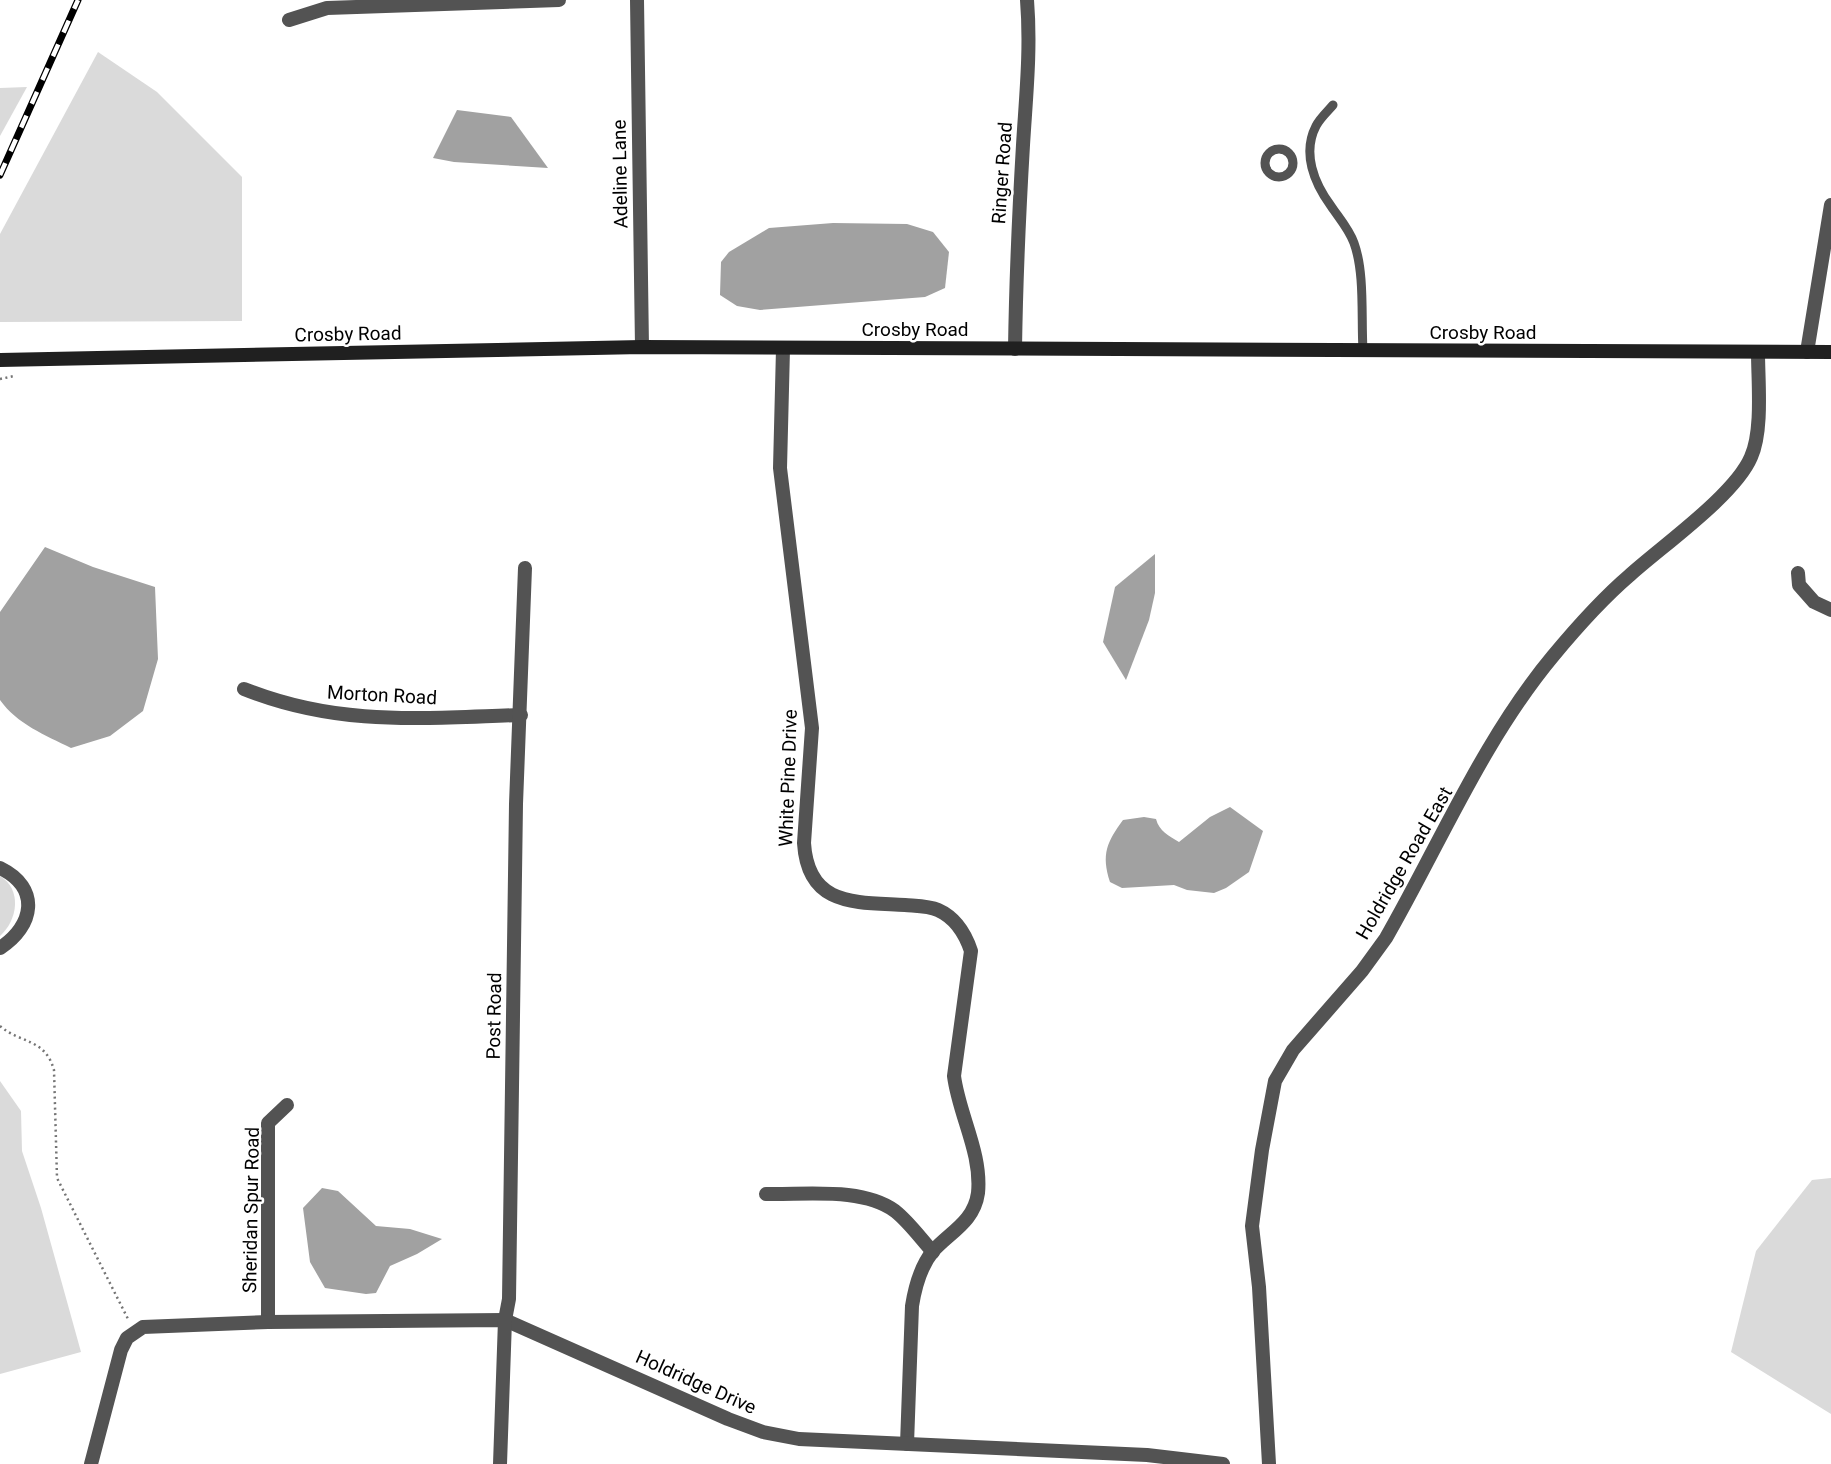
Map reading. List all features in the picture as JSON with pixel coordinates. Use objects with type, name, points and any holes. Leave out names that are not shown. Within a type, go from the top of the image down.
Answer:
[{"type":"street","points":[[289,20],[327,8],[559,0]]},
{"type":"street","name":"Adeline Lane","points":[[637,0],[642,347]]},
{"type":"street","name":"Ringer Road","points":[[1015,349],[1017,250],[1028,94],[1027,0]]},
{"type":"street","points":[[1807,352],[1831,205]]},
{"type":"street","name":"Crosby Road","points":[[0,360],[642,347],[1831,352]]},
{"type":"street","name":"White Pine Drive","points":[[783,349],[780,468],[812,727],[805,860],[812,876],[823,889],[838,899],[937,909],[953,919],[965,933],[971,951],[954,1076],[975,1160],[978,1196],[960,1229],[933,1252],[918,1278],[912,1306],[907,1444]]},
{"type":"street","name":"Holdridge Road East","points":[[1269,1464],[1259,1287],[1252,1226],[1275,1081],[1293,1050],[1362,971],[1385,938],[1505,722],[1529,686],[1583,622],[1628,576],[1698,517],[1738,477],[1751,458],[1756,439],[1758,352]]},
{"type":"street","name":"Post Road","points":[[500,1464],[505,1320],[509,1299],[516,804],[525,568]]},
{"type":"street","points":[[1798,573],[1799,585],[1814,602],[1831,610]]},
{"type":"street","name":"Morton Road","points":[[244,689],[292,706],[341,716],[402,719],[521,715]]},
{"type":"street","points":[[0,868],[12,874],[23,886],[28,897],[28,910],[20,932],[0,948]]},
{"type":"street","name":"Sheridan Spur Road","points":[[268,1322],[268,1123],[287,1105]]},
{"type":"street","points":[[766,1194],[845,1196],[872,1200],[897,1213],[933,1252]]},
{"type":"street","name":"Holdridge Drive","points":[[134,1331],[162,1325],[505,1320],[763,1432],[799,1439],[1223,1464]]},
{"type":"street","points":[[91,1464],[121,1350],[134,1331]]},
{"type":"lane","points":[[1333,104],[1316,126],[1310,145],[1310,162],[1320,192],[1349,232],[1354,244],[1359,269],[1363,350]]},
{"type":"lane","points":[[1293,163],[1310,162]]},
{"type":"path","points":[[0,379],[16,375]]},
{"type":"path","points":[[0,1026],[40,1047],[51,1059],[54,1070],[57,1178],[134,1331]]},
{"type":"shaded area","points":[[98,52],[157,92],[242,177],[242,321],[0,322],[0,234]]},
{"type":"shaded area","points":[[27,87],[0,136],[0,88]]},
{"type":"shaded area","points":[[457,110],[511,117],[548,168],[454,162],[433,158]]},
{"type":"shaded area","points":[[833,223],[907,224],[933,232],[949,252],[945,288],[925,297],[760,310],[737,306],[720,295],[721,262],[729,252],[769,228]]},
{"type":"shaded area","points":[[45,547],[93,567],[155,587],[158,659],[143,711],[110,736],[71,748],[23,722],[0,700],[0,612]]},
{"type":"shaded area","points":[[1155,554],[1155,593],[1149,620],[1126,680],[1103,642],[1115,587]]},
{"type":"shaded area","points":[[1230,807],[1263,831],[1249,872],[1226,888],[1214,893],[1187,890],[1174,885],[1122,888],[1110,882],[1106,864],[1107,849],[1123,820],[1144,817],[1156,819],[1162,830],[1179,842],[1210,817]]},
{"type":"shaded area","points":[[0,876],[12,889],[15,905],[11,922],[0,936]]},
{"type":"shaded area","points":[[0,1081],[21,1111],[22,1151],[41,1208],[81,1352],[0,1374]]},
{"type":"shaded area","points":[[1831,1178],[1831,1414],[1731,1352],[1756,1251],[1812,1180]]},
{"type":"shaded area","points":[[322,1188],[338,1191],[376,1226],[410,1229],[442,1239],[390,1266],[376,1293],[325,1288],[310,1262],[303,1208]]},
{"type":"railway","points":[[0,175],[78,0]]}]
